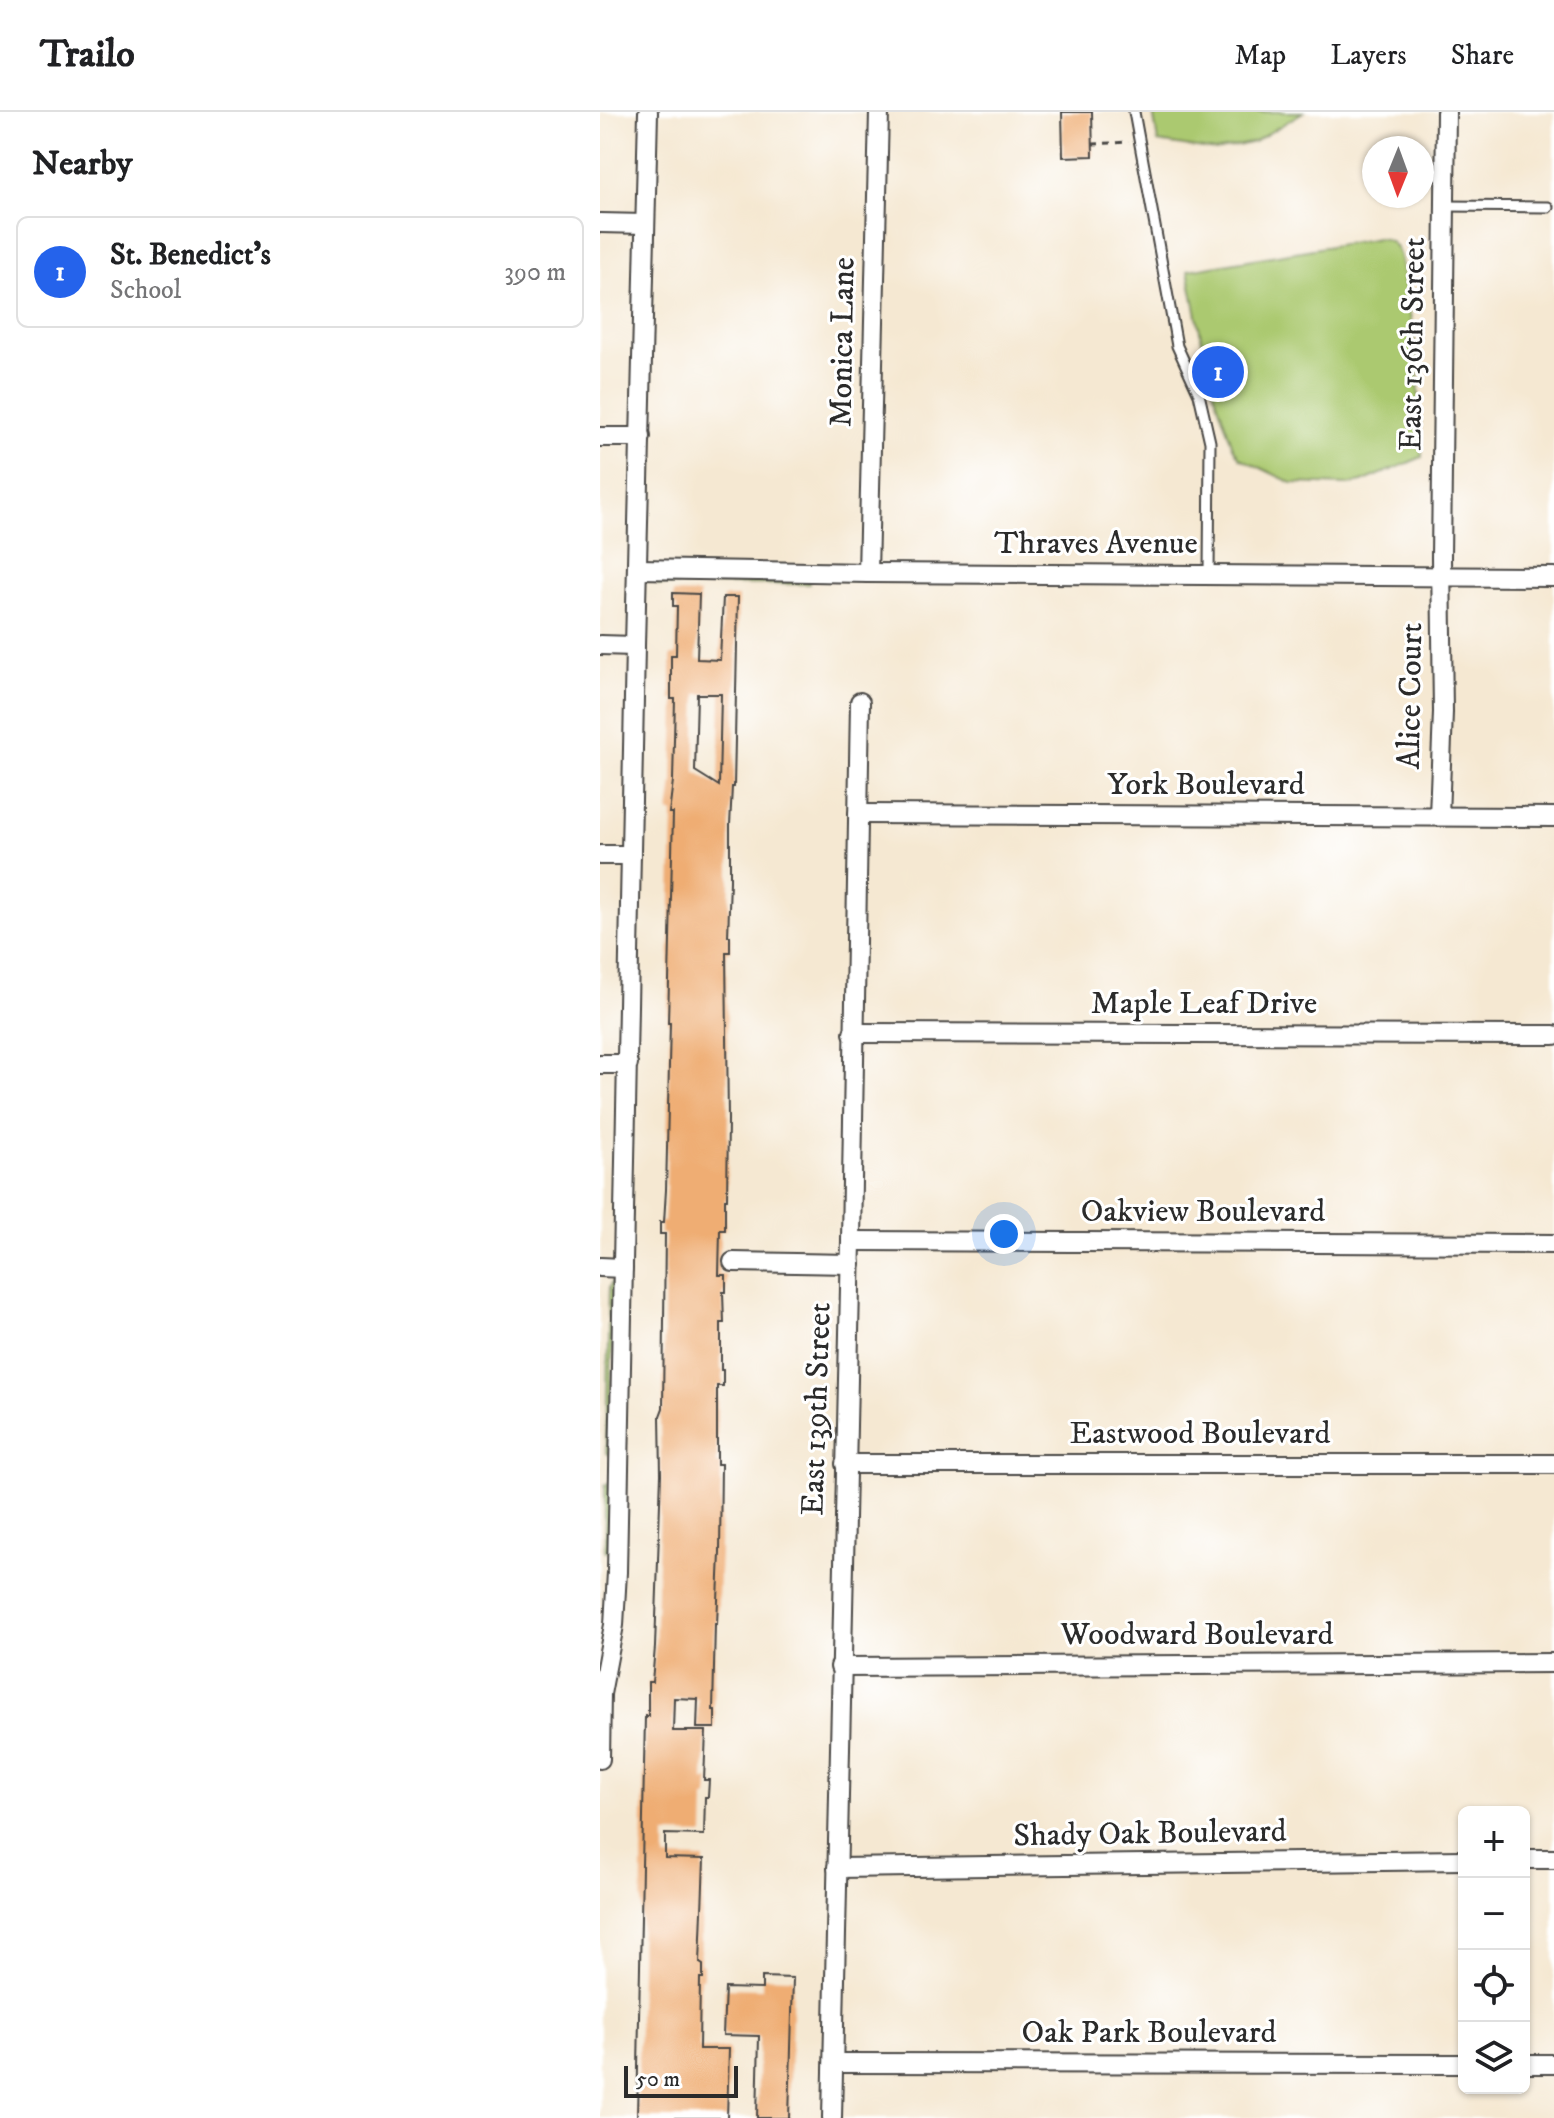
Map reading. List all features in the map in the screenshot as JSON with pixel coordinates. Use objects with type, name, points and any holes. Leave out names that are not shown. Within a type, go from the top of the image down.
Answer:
[{"type":"street","points":[[600,1759],[602,1684],[616,1608],[609,1469],[623,1268],[648,112]]},
{"type":"street","name":"Monica Lane","points":[[868,573],[879,112]]},
{"type":"street","name":"East 136th Street","points":[[1442,576],[1446,112]]},
{"type":"street","points":[[600,223],[645,224]]},
{"type":"street","points":[[600,437],[641,437]]},
{"type":"street","name":"Thraves Avenue","points":[[637,569],[1554,577]]},
{"type":"street","name":"Alice Court","points":[[1439,816],[1443,712],[1442,576]]},
{"type":"street","points":[[600,645],[635,646]]},
{"type":"street","name":"East 139th Street","points":[[832,2118],[860,702]]},
{"type":"street","name":"York Boulevard","points":[[858,814],[1554,817]]},
{"type":"street","points":[[600,855],[631,855]]},
{"type":"street","name":"Maple Leaf Drive","points":[[853,1033],[1554,1035]]},
{"type":"street","points":[[600,1064],[628,1064]]},
{"type":"street","name":"Oakview Boulevard","points":[[851,1241],[1554,1244]]},
{"type":"street","points":[[733,1262],[851,1264]]},
{"type":"street","points":[[600,1267],[623,1268]]},
{"type":"street","name":"Eastwood Boulevard","points":[[845,1464],[1554,1464]]},
{"type":"street","name":"Woodward Boulevard","points":[[840,1667],[1554,1663]]},
{"type":"street","points":[[1530,1859],[1554,1859]]},
{"type":"street","name":"Shady Oak Boulevard","points":[[837,1868],[1458,1860]]},
{"type":"street","name":"Oak Park Boulevard","points":[[834,2063],[1458,2064]]},
{"type":"street","points":[[1530,2064],[1554,2064]]},
{"type":"lane","points":[[1134,112],[1177,346],[1199,394],[1210,442],[1209,575]]},
{"type":"lane","points":[[1445,206],[1548,207]]},
{"type":"path","points":[[1093,144],[1140,142]]},
{"type":"green space","points":[[1153,112],[1303,112],[1254,142],[1216,151],[1158,142]]},
{"type":"green space","points":[[1378,238],[1392,243],[1400,257],[1417,355],[1422,457],[1362,482],[1347,485],[1292,483],[1240,458],[1233,447],[1209,377],[1188,270]]},
{"type":"green space","points":[[655,580],[809,580],[809,584],[658,585]]},
{"type":"green space","points":[[612,1282],[609,1455],[606,1453],[609,1288]]},
{"type":"green space","points":[[608,1483],[609,1550],[605,1552],[605,1485]]},
{"type":"building","points":[[1062,112],[1092,112],[1093,156],[1063,157]]},
{"type":"building","points":[[673,593],[699,594],[697,659],[720,660],[723,597],[738,597],[734,787],[730,825],[730,952],[726,952],[727,1199],[725,1230],[720,1230],[719,1275],[726,1275],[726,1292],[723,1292],[724,1323],[721,1323],[723,1386],[717,1386],[717,1464],[721,1464],[713,1710],[715,1728],[697,1728],[698,1699],[674,1698],[673,1731],[706,1731],[704,1780],[709,1780],[708,1797],[705,1797],[704,1835],[665,1834],[665,1858],[704,1859],[699,2049],[729,2049],[727,2118],[637,2118],[645,1716],[648,1716],[648,1682],[652,1682],[655,1647],[660,1416],[663,1408],[665,1234],[660,1234],[660,1222],[664,1222],[666,1190],[670,1023],[673,813],[669,813],[675,699],[671,699],[671,655],[676,655],[677,606],[673,606]],"holes":[[[697,694],[721,694],[719,786],[695,771]]]},
{"type":"building","points":[[762,1977],[793,1978],[789,2118],[757,2118],[759,2036],[723,2035],[725,1988],[762,1989]]},
{"type":"place","name":"St. Benedict's","points":[[1218,372]]}]
